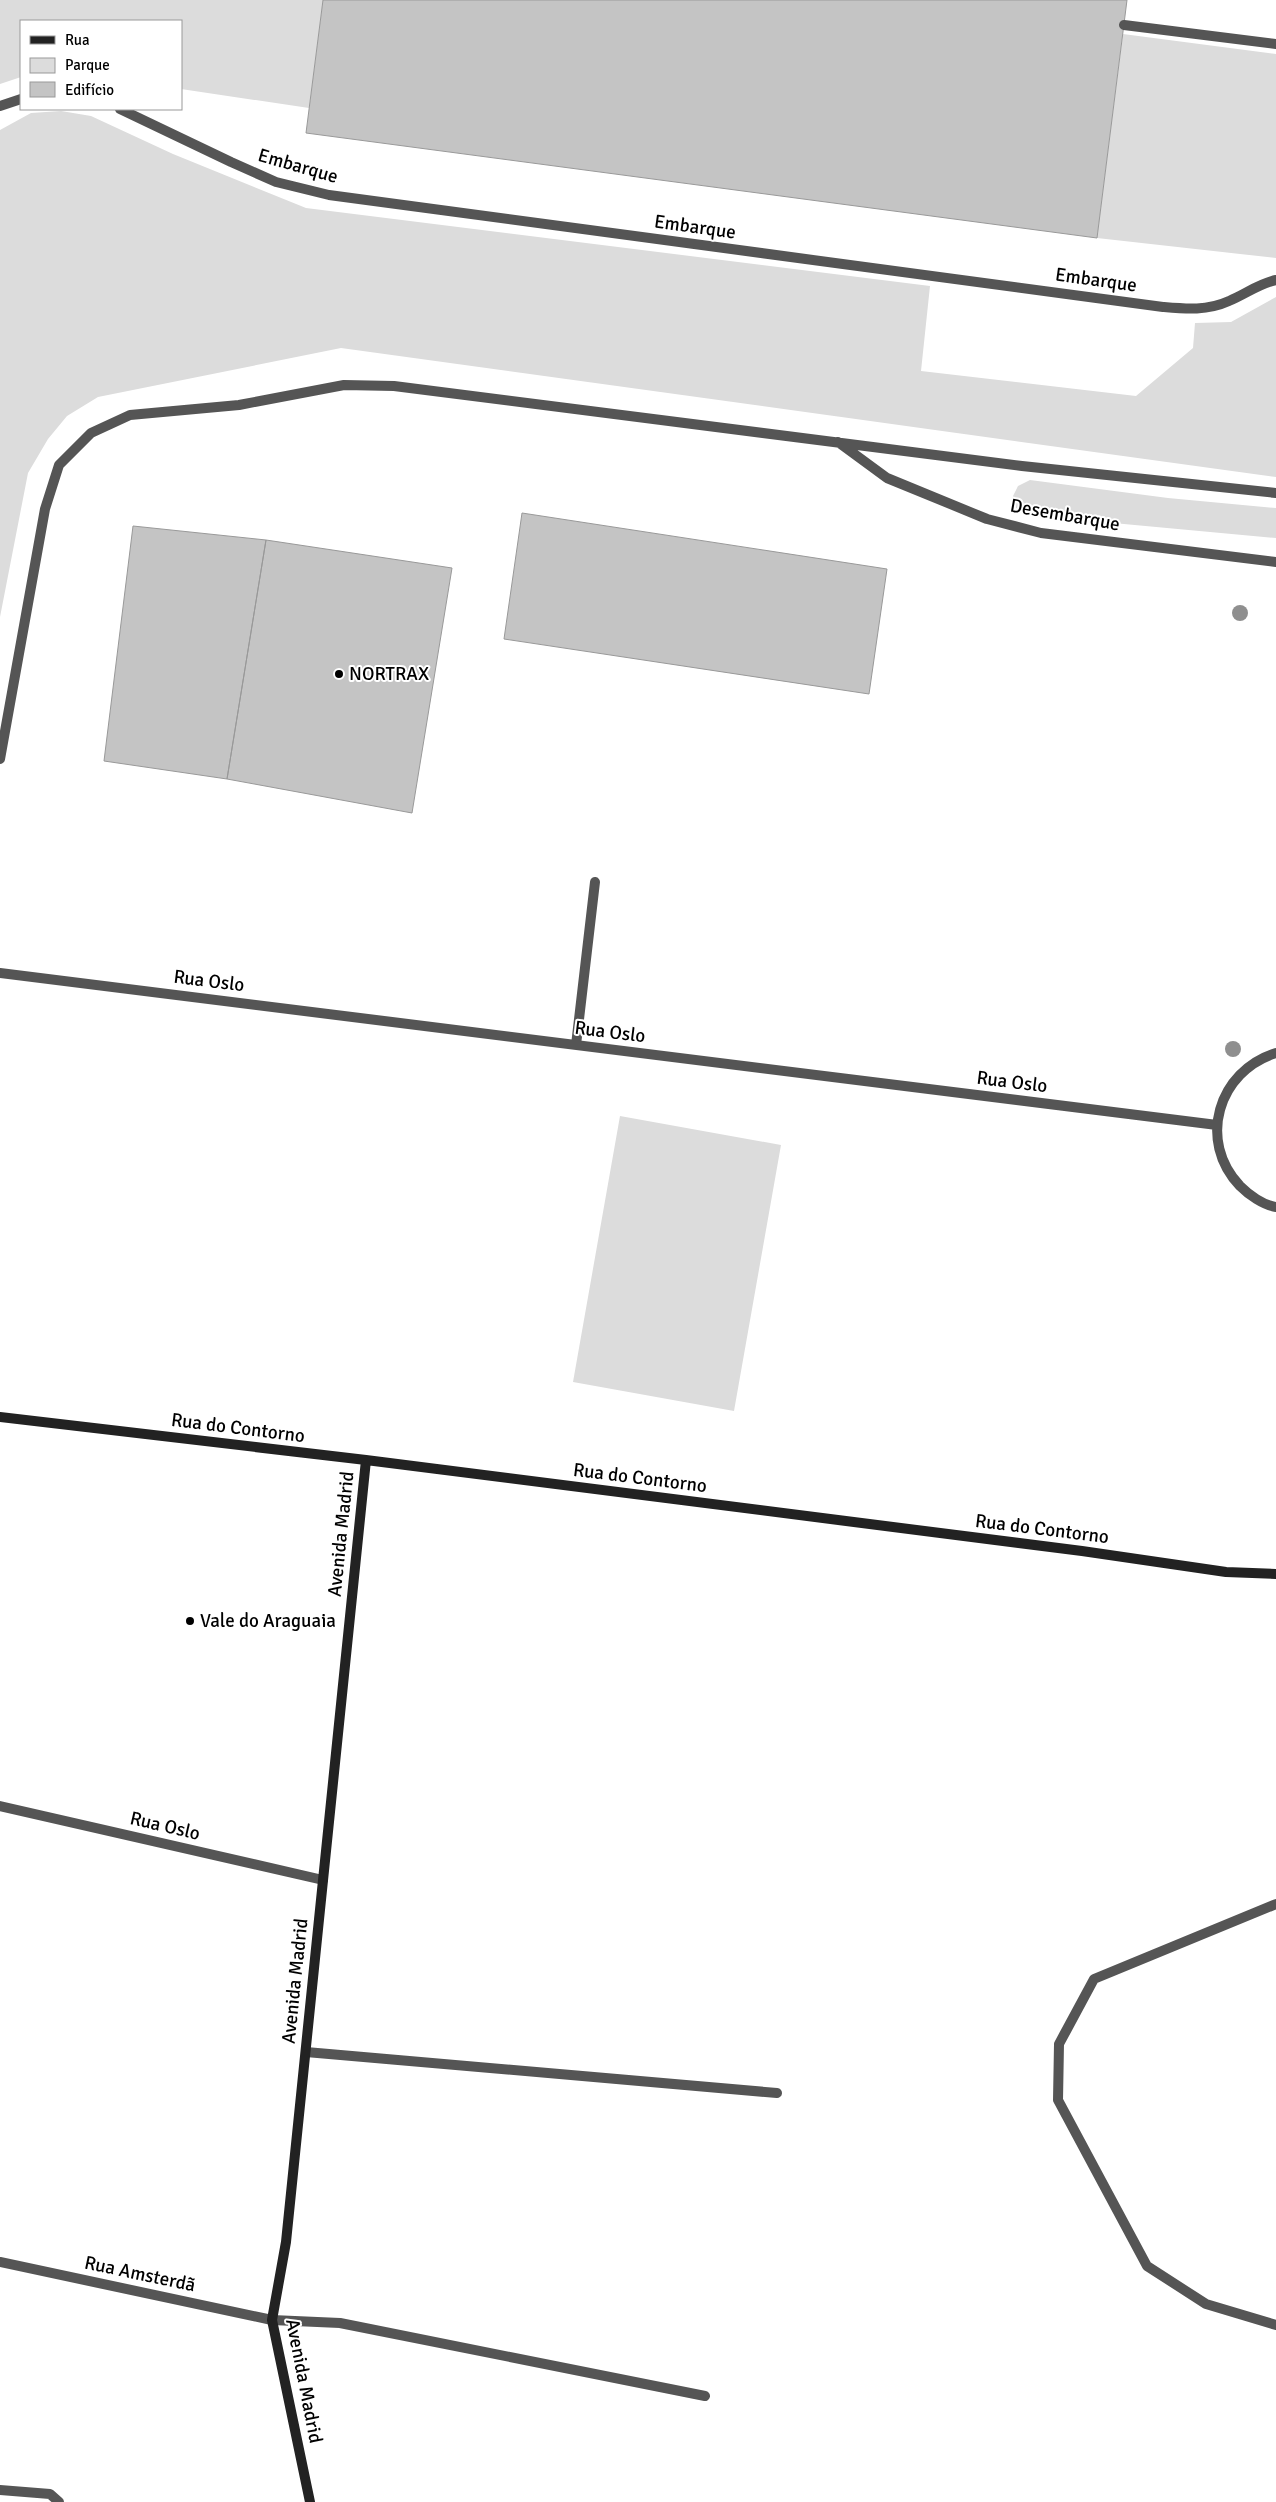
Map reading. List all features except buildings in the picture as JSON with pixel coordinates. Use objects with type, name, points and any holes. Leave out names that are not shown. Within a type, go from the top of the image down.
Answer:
[{"type":"street","points":[[1124,25],[1276,44]]},
{"type":"street","points":[[0,106],[20,99]]},
{"type":"street","name":"Embarque","points":[[122,110],[276,182],[330,195],[1162,307],[1199,310],[1229,302],[1263,283],[1276,280]]},
{"type":"street","points":[[0,760],[44,509],[59,465],[91,433],[130,414],[239,405],[344,385],[394,386],[1022,466],[1276,493]]},
{"type":"street","name":"Desembarque","points":[[837,441],[887,478],[987,519],[1041,533],[1276,562]]},
{"type":"street","points":[[576,1045],[595,882]]},
{"type":"street","name":"Rua Oslo","points":[[0,973],[1217,1125]]},
{"type":"street","points":[[1276,1053],[1260,1058],[1238,1076],[1223,1099],[1217,1125],[1220,1153],[1231,1176],[1248,1194],[1276,1207]]},
{"type":"street","name":"Rua do Contorno","points":[[0,1417],[366,1460],[1082,1551],[1226,1572],[1276,1574]]},
{"type":"street","name":"Avenida Madrid","points":[[310,2502],[272,2320],[286,2242],[366,1460]]},
{"type":"street","name":"Rua Oslo","points":[[0,1806],[323,1880]]},
{"type":"street","points":[[1276,1904],[1094,1979],[1058,2044],[1058,2100],[1147,2266],[1206,2304],[1276,2326]]},
{"type":"street","points":[[306,2052],[777,2093]]},
{"type":"street","name":"Rua Amsterdã","points":[[0,2262],[272,2320],[340,2323],[705,2396]]},
{"type":"street","points":[[0,2490],[50,2494],[58,2502]]},
{"type":"green space","points":[[0,0],[323,0],[309,108],[182,89],[182,20],[20,20],[20,77],[0,84]]},
{"type":"green space","points":[[1123,34],[1276,54],[1276,258],[1097,238]]},
{"type":"green space","points":[[61,111],[91,116],[173,154],[306,208],[930,286],[921,371],[1136,396],[1193,348],[1195,323],[1231,322],[1276,297],[1276,477],[341,348],[98,397],[67,416],[48,439],[28,473],[0,617],[0,130],[31,113]]},
{"type":"green space","points":[[1030,480],[1168,498],[1276,508],[1276,538],[1027,515],[1016,508],[1013,496],[1018,486]]},
{"type":"green space","points":[[620,1116],[781,1145],[734,1411],[573,1382]]},
{"type":"place","name":"NORTRAX","points":[[339,674]]},
{"type":"place","name":"Vale do Araguaia","points":[[190,1621]]}]
